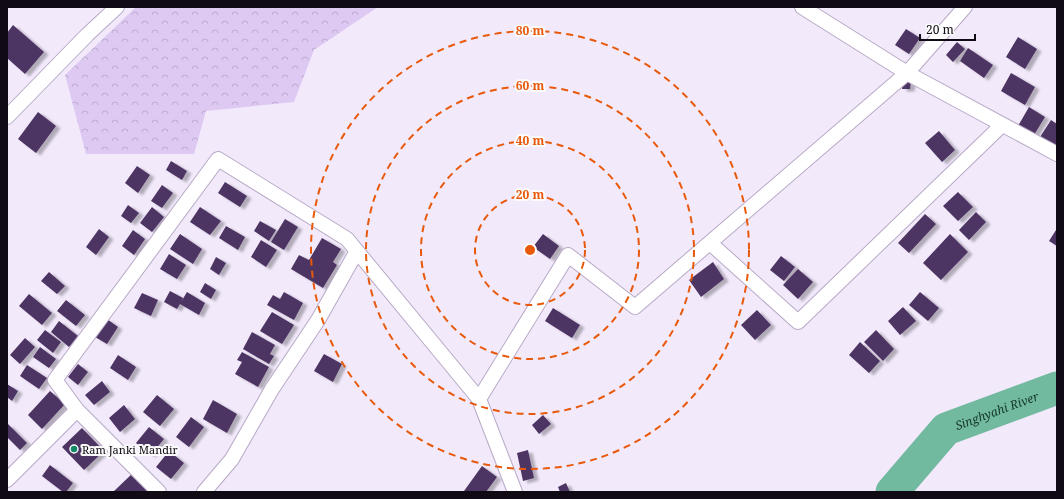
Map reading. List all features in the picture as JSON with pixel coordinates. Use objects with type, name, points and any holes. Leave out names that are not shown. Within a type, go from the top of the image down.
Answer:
[{"type":"street","points":[[7,116],[87,35],[117,7]]},
{"type":"street","points":[[802,7],[907,73],[1057,154]]},
{"type":"street","points":[[478,399],[568,255],[636,307],[907,73],[965,7]]},
{"type":"street","points":[[710,243],[798,322],[1002,125]]},
{"type":"street","points":[[158,492],[77,410],[55,380],[218,159],[347,239],[478,399],[514,492]]},
{"type":"street","points":[[204,492],[232,459],[272,389],[318,320],[357,251]]},
{"type":"street","points":[[7,480],[77,410]]},
{"type":"green space","points":[[136,7],[378,7],[314,50],[294,102],[206,111],[194,154],[86,154],[65,75]]},
{"type":"building","points":[[13,25],[44,52],[25,74],[7,58],[7,33]]},
{"type":"building","points":[[906,29],[920,38],[909,54],[895,45]]},
{"type":"building","points":[[1018,37],[1037,49],[1025,69],[1006,57]]},
{"type":"building","points":[[957,42],[965,49],[953,62],[946,55]]},
{"type":"building","points":[[968,48],[993,65],[984,78],[960,61]]},
{"type":"building","points":[[1011,73],[1035,87],[1025,105],[1001,91]]},
{"type":"building","points":[[903,81],[911,82],[910,89],[902,89]]},
{"type":"building","points":[[1029,107],[1045,117],[1034,135],[1018,126]]},
{"type":"building","points":[[38,112],[56,126],[36,153],[18,139]]},
{"type":"building","points":[[1051,120],[1057,124],[1057,147],[1040,137]]},
{"type":"building","points":[[939,131],[955,150],[942,162],[925,143]]},
{"type":"building","points":[[171,161],[187,171],[182,180],[166,170]]},
{"type":"building","points":[[137,166],[150,175],[138,193],[125,183]]},
{"type":"building","points":[[225,182],[247,196],[240,207],[218,193]]},
{"type":"building","points":[[162,185],[173,193],[162,208],[151,201]]},
{"type":"building","points":[[958,192],[973,207],[958,221],[943,206]]},
{"type":"building","points":[[128,205],[139,213],[131,223],[121,216]]},
{"type":"building","points":[[152,207],[164,217],[152,232],[140,223]]},
{"type":"building","points":[[200,207],[221,221],[210,235],[190,222]]},
{"type":"building","points":[[976,212],[986,222],[969,240],[959,230]]},
{"type":"building","points":[[925,214],[936,224],[909,253],[898,243]]},
{"type":"building","points":[[285,219],[298,227],[284,250],[271,242]]},
{"type":"building","points":[[260,221],[276,230],[269,241],[254,231]]},
{"type":"building","points":[[226,226],[245,237],[238,250],[219,238]]},
{"type":"building","points":[[99,229],[109,237],[96,255],[86,247]]},
{"type":"building","points":[[133,230],[145,239],[134,255],[122,246]]},
{"type":"building","points":[[1056,230],[1057,231],[1057,246],[1049,241]]},
{"type":"building","points":[[180,234],[202,249],[193,264],[170,249]]},
{"type":"building","points":[[543,234],[559,246],[550,259],[533,247]]},
{"type":"building","points":[[950,234],[968,252],[941,280],[923,263]]},
{"type":"building","points":[[322,238],[341,249],[333,262],[337,265],[323,288],[291,269],[299,255],[309,260]]},
{"type":"building","points":[[261,240],[277,250],[266,267],[251,257]]},
{"type":"building","points":[[169,254],[186,265],[177,279],[160,269]]},
{"type":"building","points":[[781,256],[795,267],[784,281],[770,270]]},
{"type":"building","points":[[216,257],[226,263],[219,275],[210,269]]},
{"type":"building","points":[[713,262],[724,279],[701,297],[689,280]]},
{"type":"building","points":[[798,269],[813,282],[798,299],[783,285]]},
{"type":"building","points":[[49,272],[65,286],[57,294],[41,281]]},
{"type":"building","points":[[205,283],[216,290],[211,299],[200,292]]},
{"type":"building","points":[[170,291],[183,298],[181,302],[187,292],[205,303],[199,315],[180,304],[177,309],[164,302]]},
{"type":"building","points":[[284,292],[303,303],[294,320],[267,305],[273,295],[280,299]]},
{"type":"building","points":[[920,292],[939,308],[928,321],[909,305]]},
{"type":"building","points":[[142,293],[158,300],[151,316],[134,308]]},
{"type":"building","points":[[29,294],[52,313],[42,325],[19,306]]},
{"type":"building","points":[[66,300],[85,315],[76,326],[57,311]]},
{"type":"building","points":[[903,307],[916,321],[900,335],[888,321]]},
{"type":"building","points":[[553,308],[580,325],[572,338],[545,321]]},
{"type":"building","points":[[757,310],[771,325],[755,340],[741,325]]},
{"type":"building","points":[[272,312],[294,325],[282,344],[260,331]]},
{"type":"building","points":[[107,319],[118,327],[107,344],[95,337]]},
{"type":"building","points":[[59,321],[78,336],[69,347],[51,332]]},
{"type":"building","points":[[45,330],[61,342],[53,353],[37,340]]},
{"type":"building","points":[[876,330],[894,349],[883,361],[864,342]]},
{"type":"building","points":[[252,332],[275,345],[270,354],[274,356],[269,364],[243,349]]},
{"type":"building","points":[[25,338],[35,347],[20,364],[10,355]]},
{"type":"building","points":[[860,342],[880,361],[869,373],[849,355]]},
{"type":"building","points":[[40,347],[56,359],[49,368],[33,357]]},
{"type":"building","points":[[242,352],[269,367],[258,387],[235,374],[242,362],[237,360]]},
{"type":"building","points":[[324,354],[342,364],[333,382],[314,371]]},
{"type":"building","points":[[118,355],[136,367],[128,380],[110,368]]},
{"type":"building","points":[[78,364],[88,372],[78,385],[68,377]]},
{"type":"building","points":[[27,365],[47,378],[39,389],[20,376]]},
{"type":"building","points":[[102,381],[110,392],[94,405],[85,395]]},
{"type":"building","points":[[7,384],[18,391],[12,401],[7,397]]},
{"type":"building","points":[[50,391],[65,404],[42,429],[28,415]]},
{"type":"building","points":[[157,395],[174,409],[160,426],[143,412]]},
{"type":"building","points":[[213,400],[237,414],[227,433],[203,419]]},
{"type":"building","points":[[124,405],[135,419],[120,432],[109,418]]},
{"type":"building","points":[[543,415],[551,424],[539,434],[532,425]]},
{"type":"building","points":[[191,417],[204,427],[189,447],[176,437]]},
{"type":"building","points":[[8,424],[27,443],[20,450],[7,437]]},
{"type":"building","points":[[149,427],[164,439],[151,455],[136,443]]},
{"type":"building","points":[[82,428],[104,451],[84,470],[62,447]]},
{"type":"building","points":[[528,450],[534,478],[523,481],[517,453]]},
{"type":"building","points":[[169,451],[184,463],[171,479],[156,467]]},
{"type":"building","points":[[50,465],[73,483],[66,492],[63,492],[42,476]]},
{"type":"building","points":[[482,466],[497,477],[486,492],[464,491]]},
{"type":"building","points":[[133,473],[151,492],[113,492]]},
{"type":"building","points":[[566,483],[570,492],[560,492],[558,487]]},
{"type":"waterway","name":"Singhyahi River","points":[[892,492],[946,429],[1057,388]]},
{"type":"place","name":"Ram Janki Mandir","points":[[74,449]]}]
